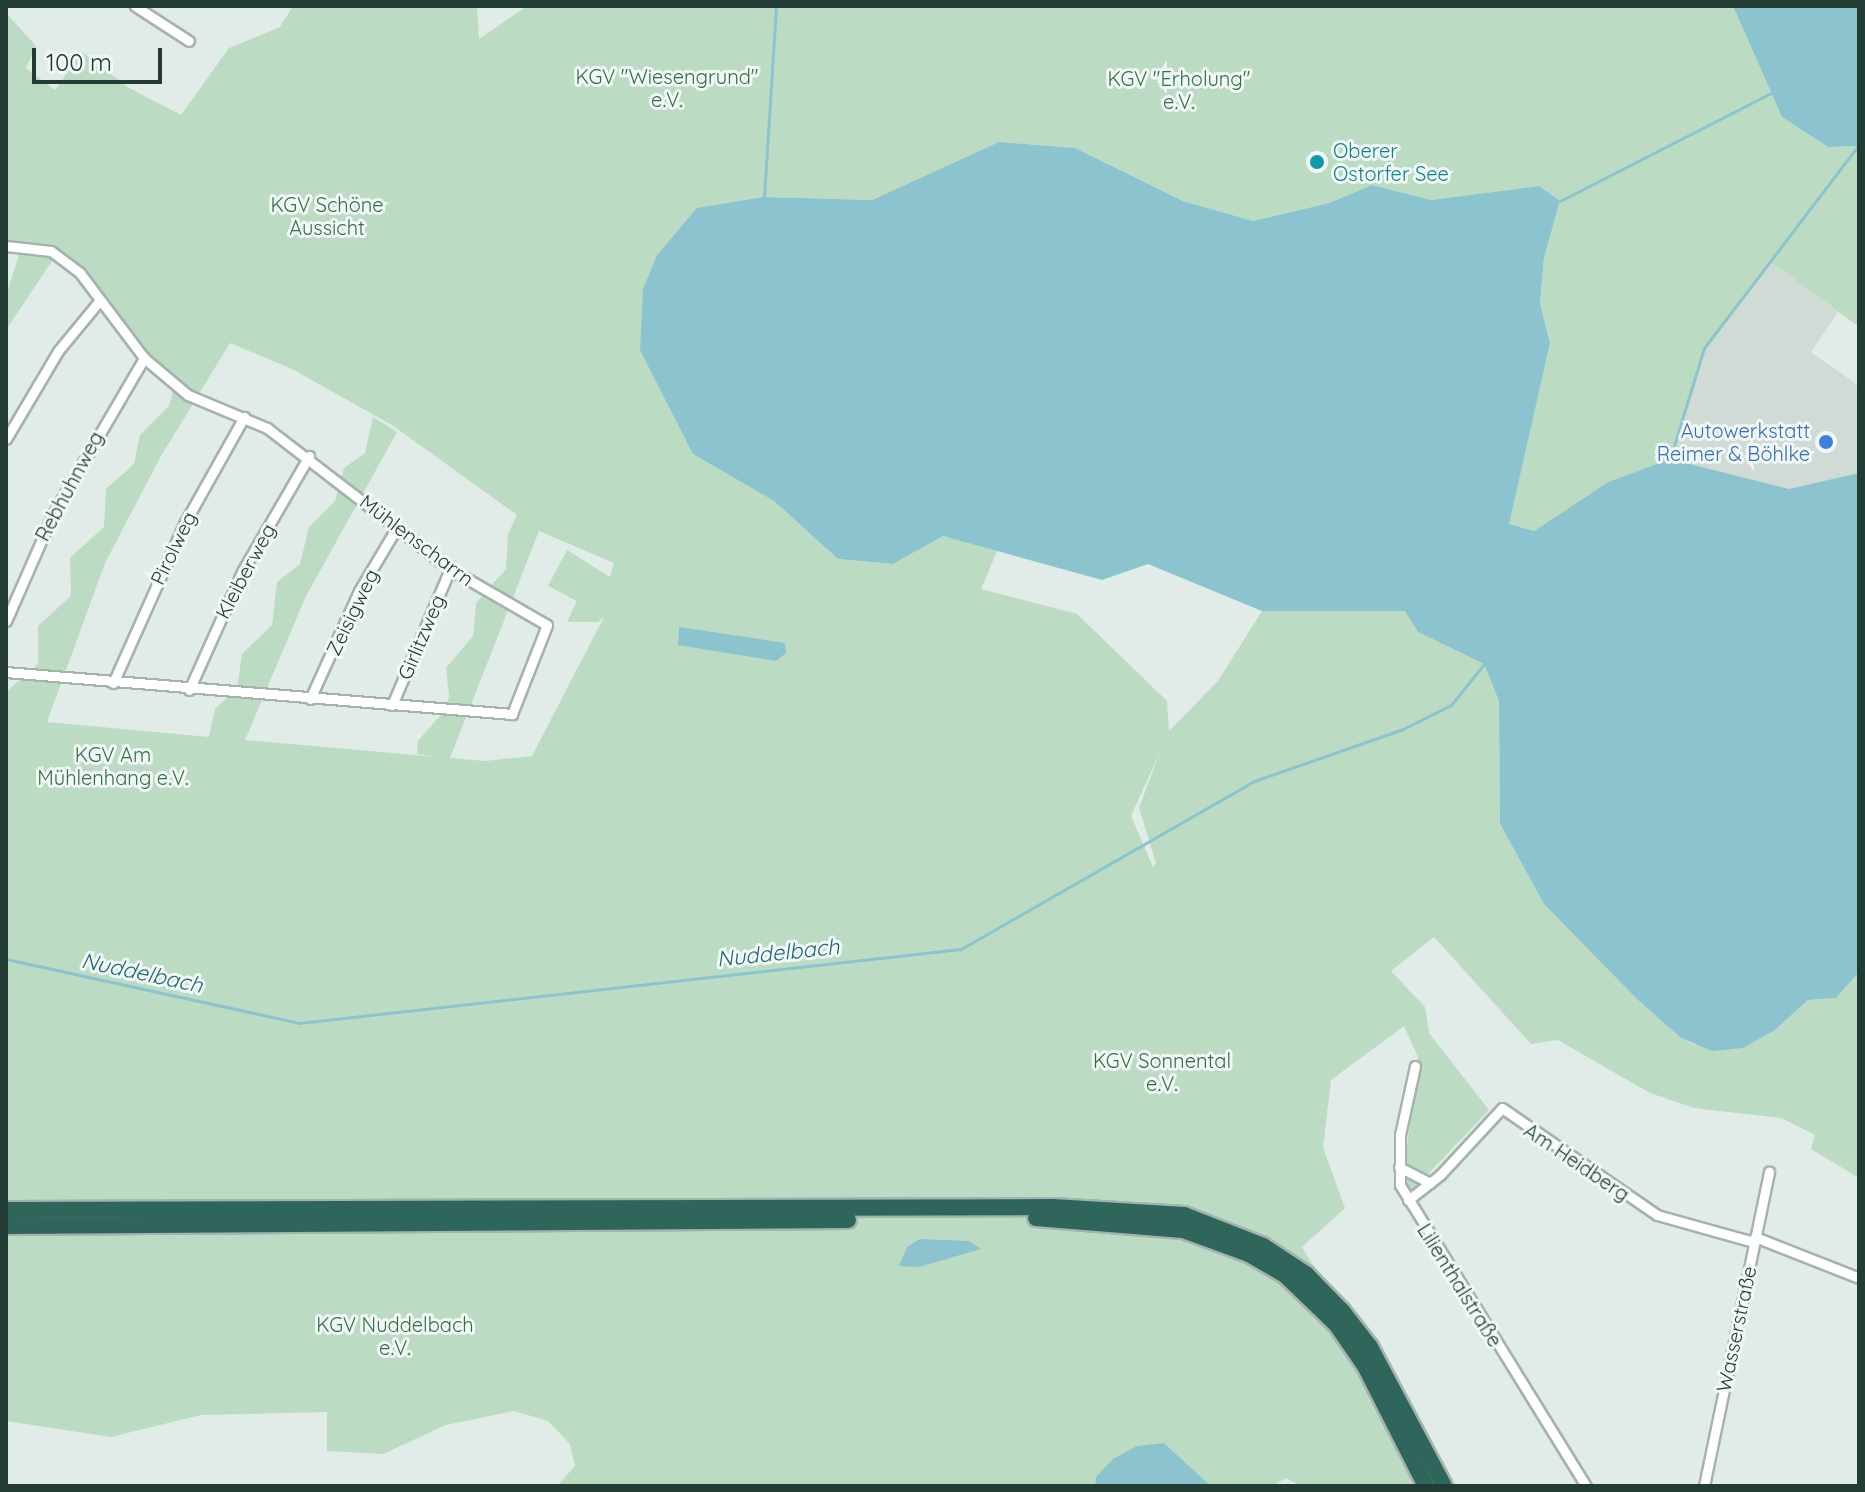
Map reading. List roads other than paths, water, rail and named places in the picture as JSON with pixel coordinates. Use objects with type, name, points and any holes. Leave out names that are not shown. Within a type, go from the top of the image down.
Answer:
[{"type":"highway","points":[[6,1210],[1053,1207],[1184,1215],[1263,1246],[1315,1283],[1370,1347],[1444,1486]]},
{"type":"highway","points":[[6,1226],[1052,1218],[1183,1230],[1249,1254],[1310,1296],[1365,1366],[1426,1486]]},
{"type":"street","points":[[136,6],[189,41]]},
{"type":"street","name":"Mühlenscharrn","points":[[6,246],[51,251],[80,273],[144,358],[188,395],[244,417],[309,456],[450,569],[547,625],[512,714],[189,690],[6,672]]},
{"type":"street","points":[[6,439],[58,351],[100,300]]},
{"type":"street","name":"Rebhuhnweg","points":[[6,621],[60,500],[144,358]]},
{"type":"street","name":"Pirolweg","points":[[113,683],[184,524],[244,417]]},
{"type":"street","name":"Kleiberweg","points":[[189,690],[243,570],[309,456]]},
{"type":"street","name":"Zeisigweg","points":[[310,699],[359,591],[397,527]]},
{"type":"street","name":"Girlitzweg","points":[[392,705],[450,569]]},
{"type":"street","name":"Lilienthalstraße","points":[[1415,1066],[1399,1167],[1408,1200],[1586,1486]]},
{"type":"street","name":"Am Heidberg","points":[[1408,1200],[1430,1183],[1502,1108],[1530,1132],[1657,1215],[1754,1239],[1859,1278]]},
{"type":"street","points":[[1399,1167],[1430,1183]]},
{"type":"street","name":"Wasserstraße","points":[[1704,1486],[1769,1172]]},
{"type":"water","points":[[1733,6],[1859,6],[1859,146],[1828,147],[1782,117]]},
{"type":"water","name":"Oberer Ostorfer See","points":[[999,142],[1075,148],[1183,201],[1253,221],[1329,203],[1372,185],[1431,200],[1539,186],[1560,201],[1544,258],[1540,303],[1550,343],[1509,524],[1534,531],[1608,482],[1670,459],[1789,489],[1859,473],[1859,972],[1836,998],[1808,1000],[1775,1030],[1743,1048],[1712,1051],[1681,1038],[1636,998],[1544,904],[1500,824],[1499,701],[1484,664],[1418,632],[1405,611],[1262,611],[1148,564],[1102,580],[943,536],[893,564],[838,559],[774,501],[693,454],[640,350],[643,289],[657,255],[697,208],[764,197],[872,200]]},
{"type":"water","points":[[679,627],[785,643],[786,653],[776,661],[678,645]]},
{"type":"water","points":[[920,1239],[969,1241],[981,1249],[919,1267],[899,1266],[907,1247]]},
{"type":"water","points":[[1164,1443],[1211,1486],[1095,1486],[1096,1477],[1113,1459],[1137,1446]]},
{"type":"waterway","points":[[764,197],[776,6]]},
{"type":"waterway","points":[[1560,201],[1771,93]]},
{"type":"waterway","points":[[1670,459],[1704,348],[1858,146]]},
{"type":"waterway","name":"Nuddelbach","points":[[6,959],[299,1023],[961,949],[1254,781],[1403,729],[1451,705],[1484,664]]},
{"type":"place","name":"Oberer Ostorfer See","points":[[1317,162]]},
{"type":"place","name":"Autowerkstatt Reimer & Böhlke","points":[[1826,442]]},
{"type":"park label","name":"KGV \"Wiesengrund\" e.V.","points":[[667,88]]},
{"type":"park label","name":"KGV \"Erholung\" e.V.","points":[[1179,90]]},
{"type":"park label","name":"KGV Schöne Aussicht","points":[[327,216]]},
{"type":"park label","name":"KGV Am Mühlenhang e.V.","points":[[113,766]]},
{"type":"park label","name":"KGV Sonnental e.V.","points":[[1162,1072]]},
{"type":"park label","name":"KGV Nuddelbach e.V.","points":[[395,1336]]}]
